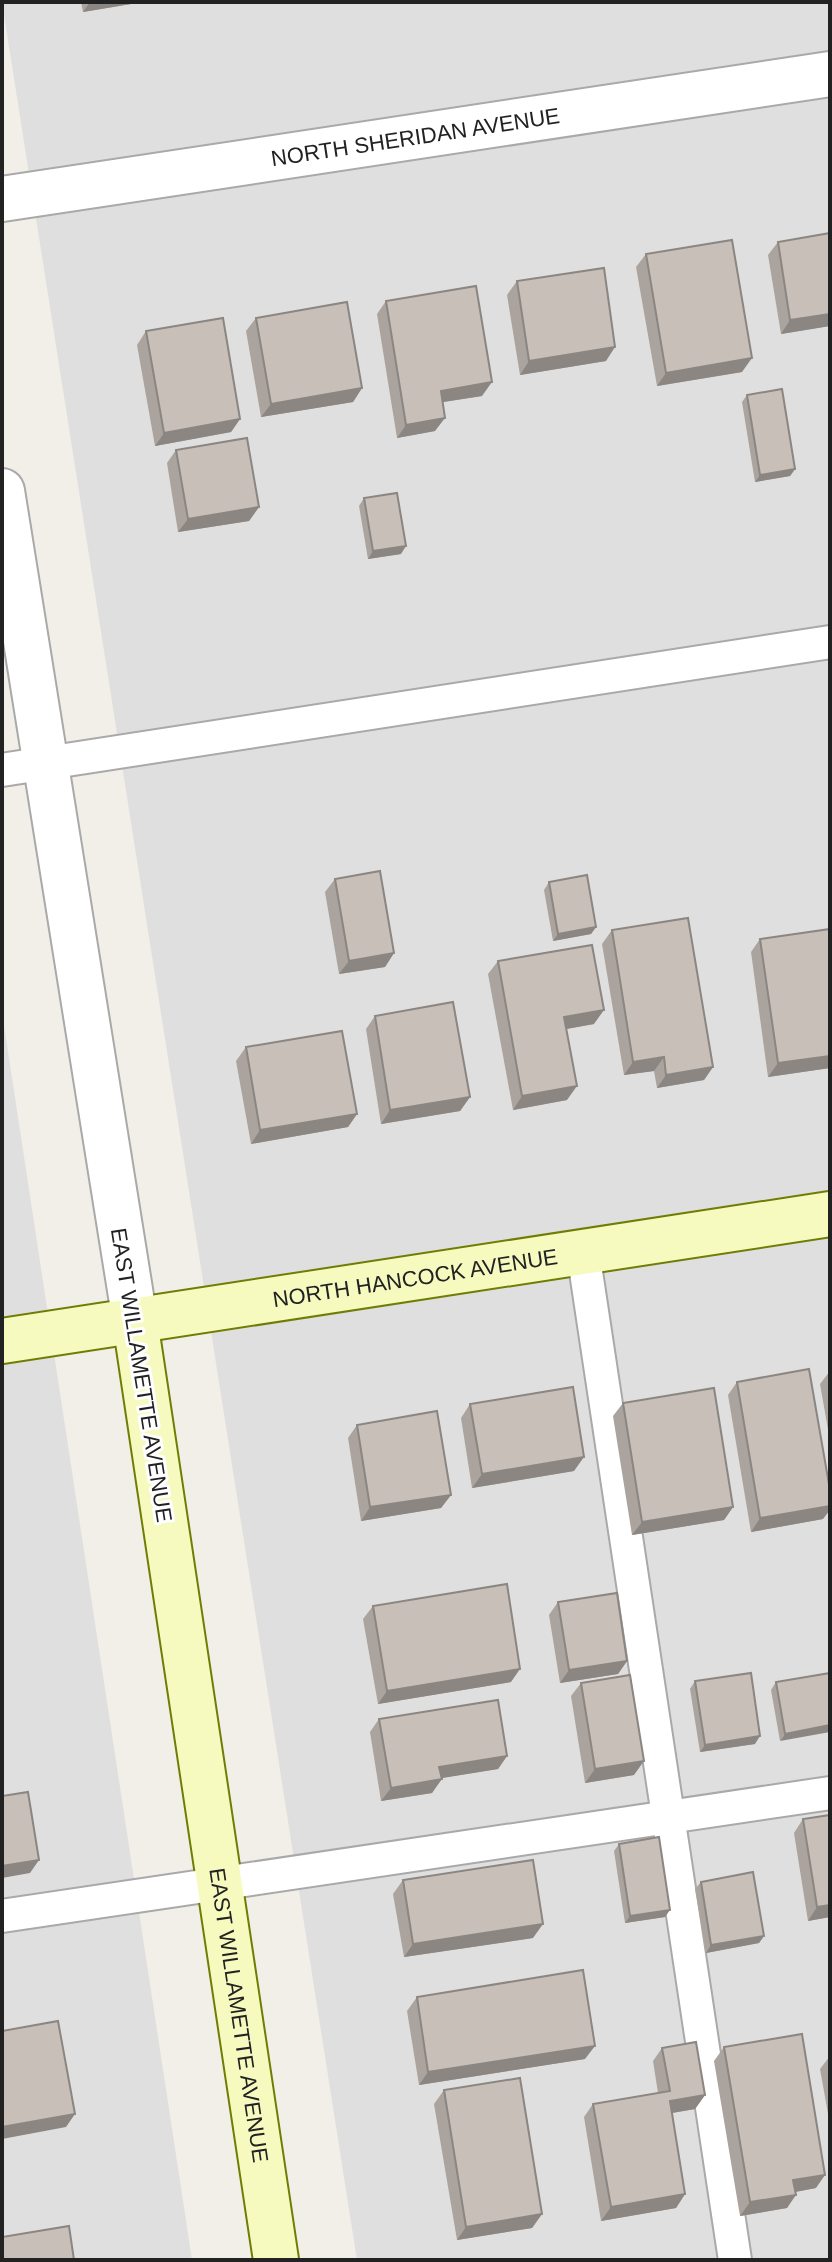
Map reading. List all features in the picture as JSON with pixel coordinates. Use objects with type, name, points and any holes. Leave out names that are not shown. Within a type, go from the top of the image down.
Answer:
[{"type":"street","name":"NORTH SHERIDAN AVENUE","points":[[2,199],[830,74]]},
{"type":"street","name":"EAST WILLAMETTE AVENUE","points":[[2,491],[135,1321],[276,2260]]},
{"type":"street","name":"NORTH HANCOCK AVENUE","points":[[2,1341],[830,1214]]},
{"type":"lane","points":[[2,770],[830,642]]},
{"type":"lane","points":[[583,1252],[735,2260]]},
{"type":"lane","points":[[2,1916],[830,1793]]},
{"type":"shaded area","points":[[2,2],[830,2],[830,2260],[357,2260]]},
{"type":"shaded area","points":[[2,1012],[192,2260],[2,2260]]},
{"type":"building","points":[[830,233],[830,314],[790,320],[778,242]]},
{"type":"building","points":[[732,240],[752,358],[666,373],[646,254]]},
{"type":"building","points":[[604,268],[615,347],[529,361],[517,281]]},
{"type":"building","points":[[476,286],[492,382],[441,391],[445,418],[406,425],[386,301]]},
{"type":"building","points":[[347,302],[362,388],[271,404],[256,318]]},
{"type":"building","points":[[223,318],[240,419],[164,433],[146,331]]},
{"type":"building","points":[[782,389],[795,469],[760,475],[747,395]]},
{"type":"building","points":[[247,438],[259,507],[188,519],[176,450]]},
{"type":"building","points":[[397,493],[406,546],[373,551],[364,498]]},
{"type":"building","points":[[380,871],[394,953],[349,961],[335,879]]},
{"type":"building","points":[[587,875],[596,927],[558,934],[549,882]]},
{"type":"building","points":[[688,918],[713,1067],[666,1075],[664,1057],[633,1062],[612,930]]},
{"type":"building","points":[[830,929],[830,1056],[778,1063],[760,939]]},
{"type":"building","points":[[592,945],[604,1010],[564,1017],[577,1086],[522,1096],[498,961]]},
{"type":"building","points":[[453,1002],[470,1097],[390,1110],[375,1016]]},
{"type":"building","points":[[342,1031],[357,1114],[260,1130],[246,1047]]},
{"type":"building","points":[[809,1369],[830,1490],[830,1506],[760,1518],[737,1382]]},
{"type":"building","points":[[573,1387],[584,1457],[482,1474],[470,1404]]},
{"type":"building","points":[[714,1388],[733,1507],[642,1522],[623,1403]]},
{"type":"building","points":[[437,1411],[451,1495],[370,1507],[357,1425]]},
{"type":"building","points":[[507,1584],[520,1669],[387,1691],[373,1606]]},
{"type":"building","points":[[617,1593],[627,1661],[569,1670],[558,1602]]},
{"type":"building","points":[[751,1673],[760,1736],[705,1745],[695,1681]]},
{"type":"building","points":[[830,1673],[830,1725],[785,1734],[776,1682]]},
{"type":"building","points":[[630,1675],[644,1761],[595,1769],[581,1683]]},
{"type":"building","points":[[498,1700],[507,1756],[439,1767],[442,1779],[391,1788],[379,1719]]},
{"type":"building","points":[[28,1792],[39,1860],[2,1866],[2,1796]]},
{"type":"building","points":[[830,1815],[830,1905],[817,1907],[803,1819]]},
{"type":"building","points":[[659,1837],[670,1910],[630,1916],[619,1844]]},
{"type":"building","points":[[533,1860],[543,1924],[413,1944],[403,1880]]},
{"type":"building","points":[[753,1872],[764,1936],[711,1945],[701,1882]]},
{"type":"building","points":[[583,1970],[595,2046],[428,2072],[417,1997]]},
{"type":"building","points":[[58,2021],[75,2114],[2,2127],[2,2031]]},
{"type":"building","points":[[802,2034],[825,2175],[793,2180],[796,2195],[750,2202],[724,2047]]},
{"type":"building","points":[[696,2042],[705,2095],[670,2101],[685,2194],[611,2207],[593,2104],[670,2091],[662,2048]]},
{"type":"building","points":[[520,2078],[542,2214],[466,2227],[444,2090]]},
{"type":"building","points":[[69,2226],[74,2260],[2,2260],[2,2237]]}]
